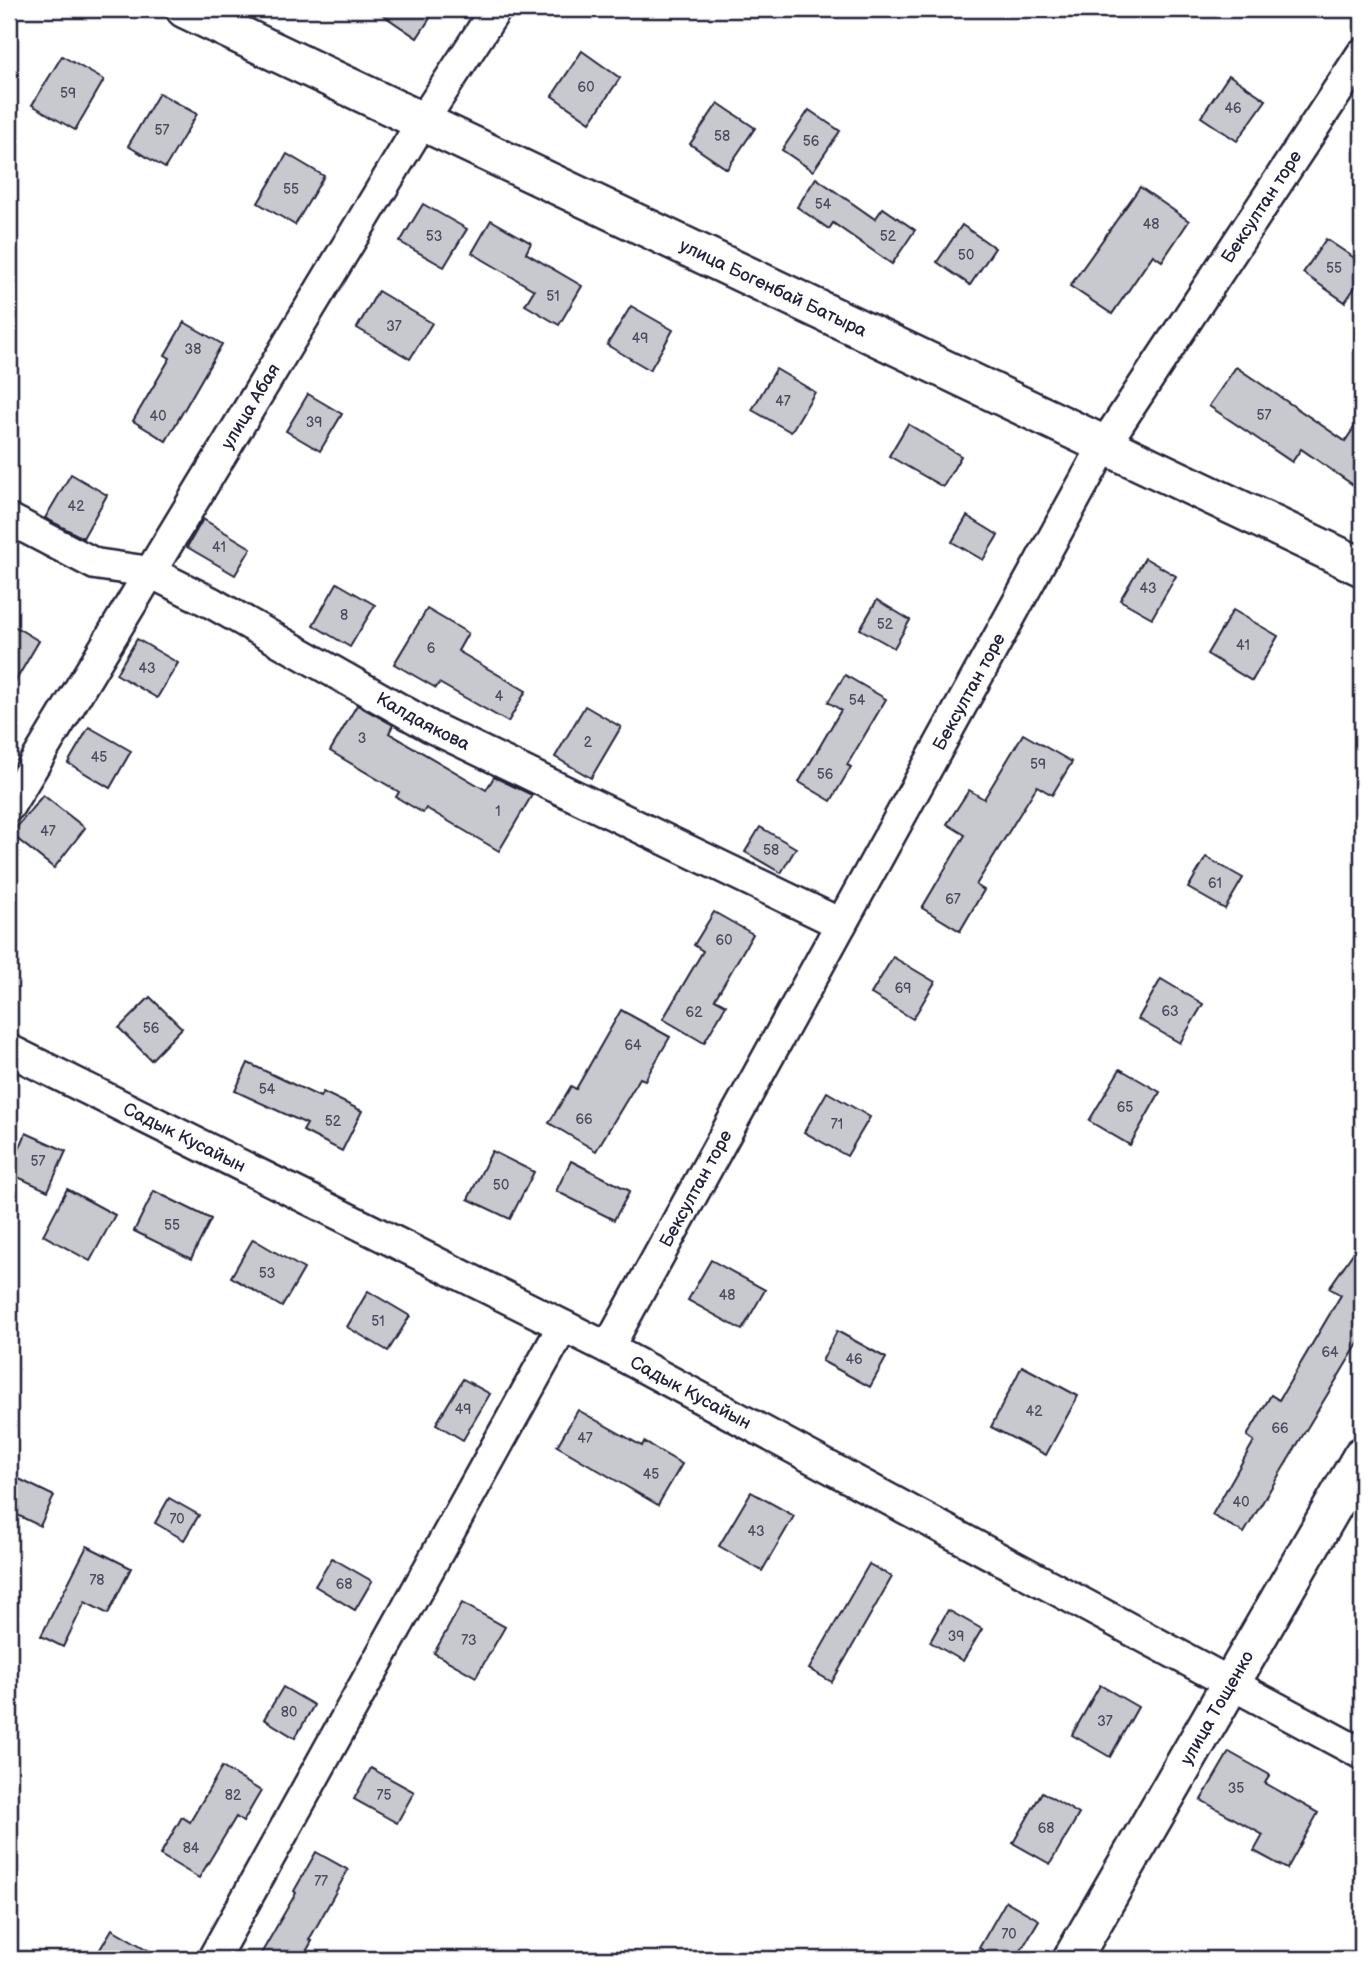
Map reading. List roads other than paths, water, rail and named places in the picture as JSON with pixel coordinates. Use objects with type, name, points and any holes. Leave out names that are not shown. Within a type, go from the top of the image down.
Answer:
[{"type":"street","name":"улица Богенбай Батыра","points":[[185,9],[1362,567]]},
{"type":"street","name":"улица Абая","points":[[9,806],[422,122],[496,9]]},
{"type":"street","name":"Бексултан торе","points":[[608,1349],[1105,444],[1362,54]]},
{"type":"street","name":"Калдаякова","points":[[9,519],[95,564],[150,572],[212,603],[433,728],[841,923]]},
{"type":"street","name":"Садык Кусайын","points":[[9,1050],[608,1349],[1362,1754]]},
{"type":"street","points":[[213,1959],[563,1326]]},
{"type":"street","name":"улица Тощенко","points":[[1072,1959],[1362,1455]]}]
